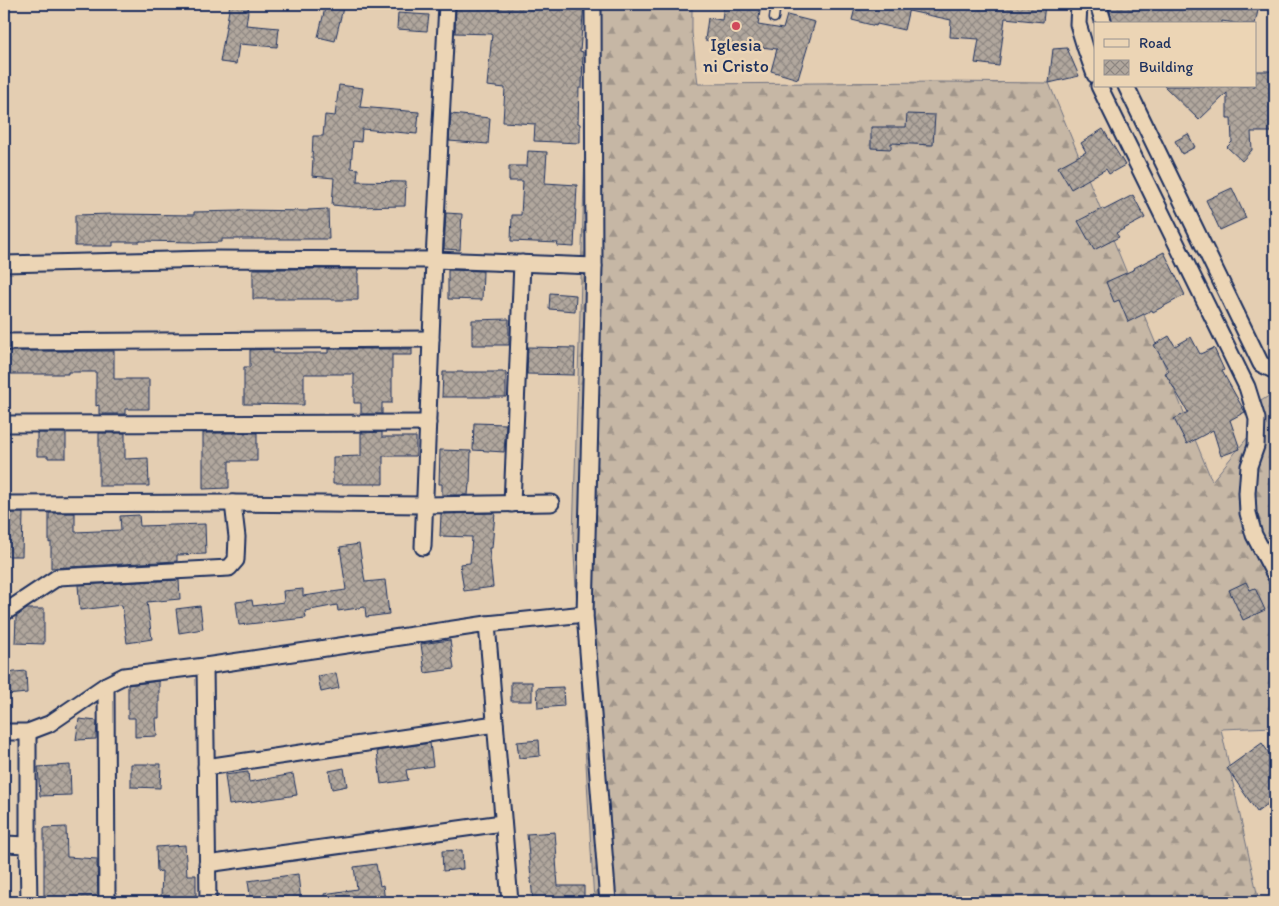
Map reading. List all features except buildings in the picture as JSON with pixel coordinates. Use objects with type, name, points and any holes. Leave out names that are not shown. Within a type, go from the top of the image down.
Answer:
[{"type":"street","points":[[423,547],[430,340],[446,4]]},
{"type":"street","points":[[593,4],[594,266],[584,614],[608,902]]},
{"type":"street","points":[[1079,4],[1078,24],[1094,73]]},
{"type":"street","points":[[1098,4],[1103,22]]},
{"type":"street","points":[[1100,88],[1247,387],[1257,419],[1256,446],[1249,466],[1248,513],[1254,535],[1275,575]]},
{"type":"street","points":[[1127,88],[1261,364],[1275,371]]},
{"type":"street","points":[[4,264],[211,260],[434,260],[594,266]]},
{"type":"street","points":[[512,504],[522,264]]},
{"type":"street","points":[[4,342],[430,340]]},
{"type":"street","points":[[1241,376],[1261,364]]},
{"type":"street","points":[[4,424],[428,423]]},
{"type":"street","points":[[4,504],[233,503],[425,505],[552,503]]},
{"type":"street","points":[[4,613],[58,577],[229,568],[236,560],[233,503]]},
{"type":"street","points":[[4,732],[28,732],[48,724],[106,685],[124,676],[205,666],[486,624],[584,614]]},
{"type":"street","points":[[486,624],[510,902]]},
{"type":"street","points":[[205,666],[208,902]]},
{"type":"street","points":[[106,685],[107,902]]},
{"type":"street","points":[[206,768],[495,724]]},
{"type":"street","points":[[28,732],[29,902]]},
{"type":"street","points":[[207,864],[502,824]]},
{"type":"street","points":[[4,844],[28,845]]},
{"type":"lane","points":[[774,18],[776,4]]},
{"type":"green space","points":[[594,4],[692,4],[692,33],[698,84],[1049,83],[1212,481],[1257,426],[1253,406],[1275,392],[1275,727],[1221,729],[1259,902],[594,902],[573,537],[587,87]]},
{"type":"place","name":"Iglesia ni Cristo","points":[[736,26]]}]
